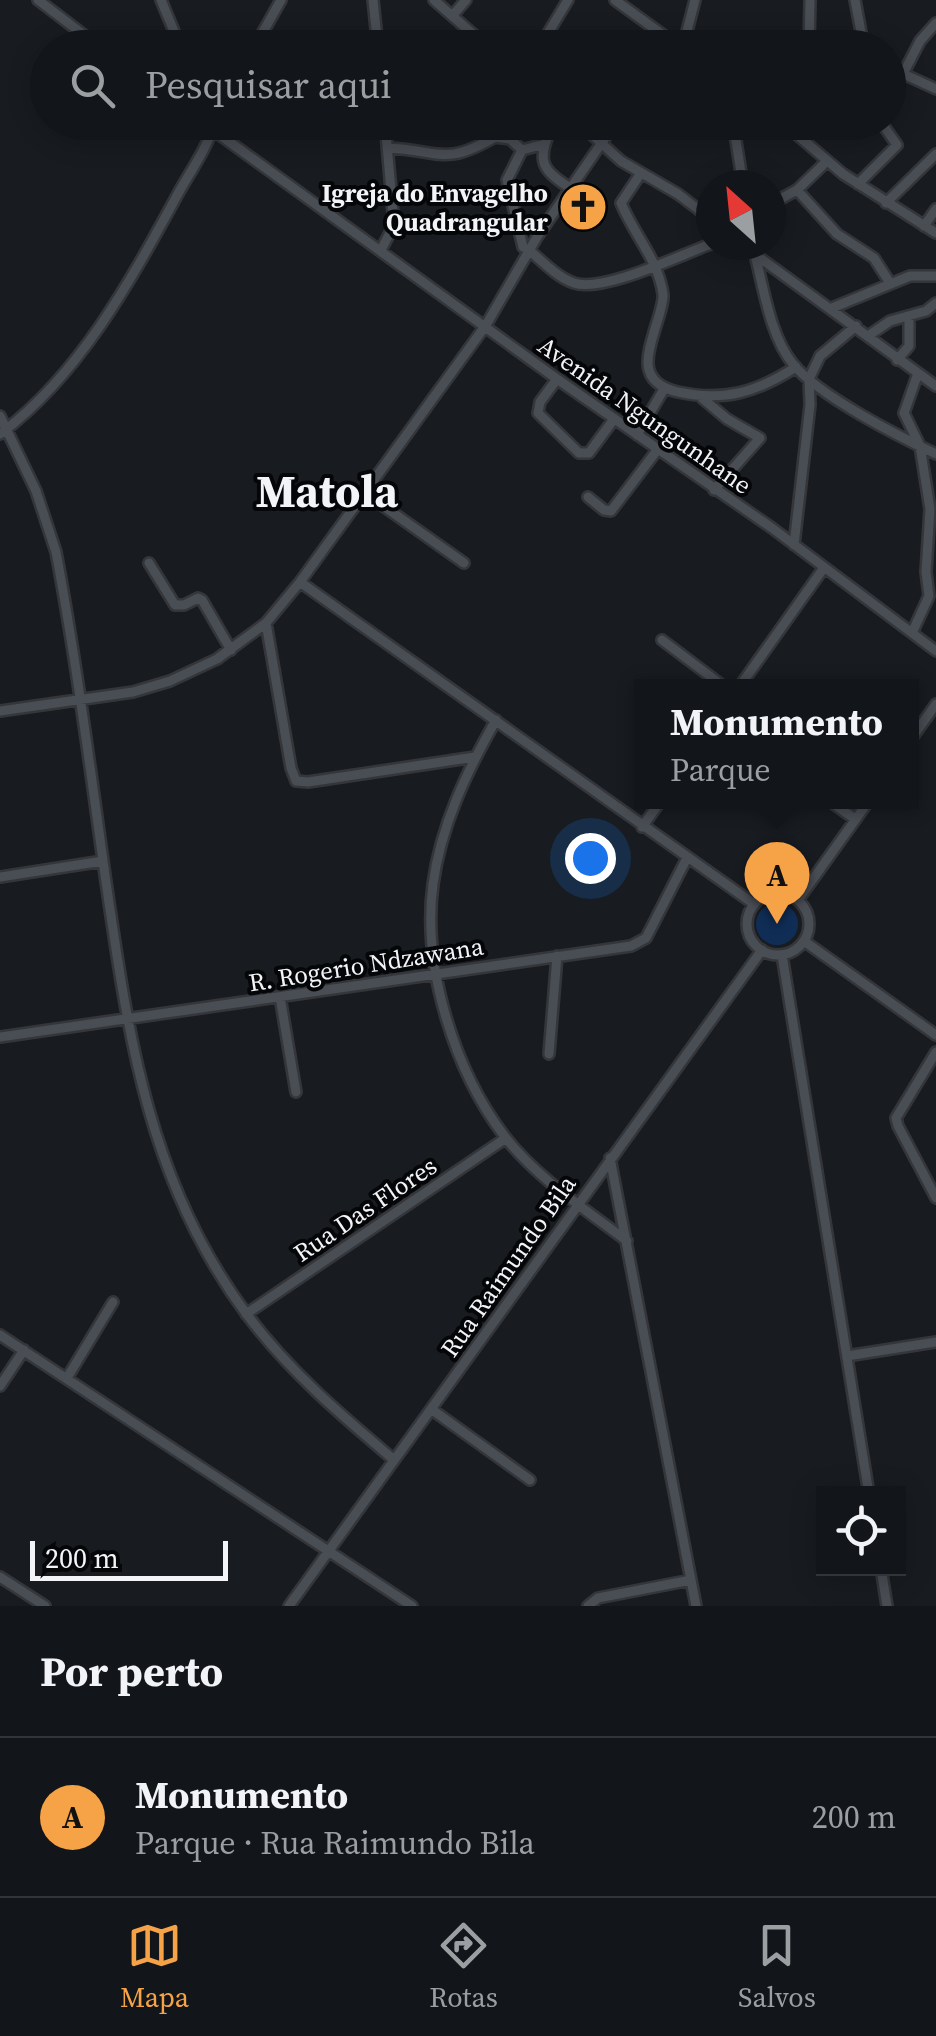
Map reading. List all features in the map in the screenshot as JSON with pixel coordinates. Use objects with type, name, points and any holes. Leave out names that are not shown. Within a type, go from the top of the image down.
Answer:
[{"type":"street","points":[[38,0],[77,30]]},
{"type":"street","points":[[161,0],[174,30]]},
{"type":"street","points":[[264,30],[281,0]]},
{"type":"street","points":[[374,0],[376,30]]},
{"type":"street","points":[[434,0],[469,30]]},
{"type":"street","points":[[453,15],[466,0]]},
{"type":"street","points":[[550,30],[568,0]]},
{"type":"street","points":[[615,0],[654,30]]},
{"type":"street","points":[[687,30],[695,0]]},
{"type":"street","points":[[809,30],[810,0]]},
{"type":"street","points":[[856,0],[861,30]]},
{"type":"street","points":[[906,70],[920,41],[936,23]]},
{"type":"street","points":[[906,75],[936,89]]},
{"type":"street","points":[[4,431],[53,384],[104,319],[144,255],[201,140]]},
{"type":"street","name":"Avenida Ngungunhane","points":[[229,140],[557,379],[772,528],[936,651]]},
{"type":"street","points":[[381,250],[394,225],[386,140]]},
{"type":"street","points":[[387,148],[458,155],[489,140]]},
{"type":"street","points":[[508,140],[522,150]]},
{"type":"street","points":[[546,140],[544,168],[570,188]]},
{"type":"street","points":[[600,140],[641,174],[696,208]]},
{"type":"street","points":[[735,140],[740,170]]},
{"type":"street","points":[[805,140],[858,184],[936,233]]},
{"type":"street","points":[[858,184],[896,145],[893,140]]},
{"type":"street","points":[[0,709],[80,701],[170,682],[231,650],[266,623],[300,582],[486,325],[526,248],[602,142]]},
{"type":"street","points":[[545,144],[522,150],[507,180],[526,248],[561,276],[585,286],[606,284],[696,250]]},
{"type":"street","points":[[886,203],[936,154]]},
{"type":"street","points":[[786,196],[827,160]]},
{"type":"street","points":[[641,174],[621,203],[636,236],[648,249],[664,297],[655,319],[648,368],[664,389],[702,398],[755,390],[796,367]]},
{"type":"street","points":[[797,190],[837,234],[874,258],[890,283]]},
{"type":"street","points":[[924,226],[936,209]]},
{"type":"street","points":[[756,260],[775,324],[796,367],[885,429],[936,454]]},
{"type":"street","points":[[762,260],[936,386]]},
{"type":"street","points":[[832,308],[910,276],[936,276]]},
{"type":"street","points":[[868,336],[890,321],[930,310],[936,303]]},
{"type":"street","points":[[897,360],[909,346],[909,316]]},
{"type":"street","points":[[794,545],[810,405],[809,379],[820,356],[856,326]]},
{"type":"street","points":[[912,633],[929,596],[926,572],[930,509],[920,446],[904,413],[918,376]]},
{"type":"street","points":[[557,379],[540,402],[538,413],[579,453],[590,453],[614,419]]},
{"type":"street","points":[[677,392],[689,384]]},
{"type":"street","points":[[637,435],[664,389]]},
{"type":"street","points":[[702,398],[727,419],[760,438],[714,490]]},
{"type":"street","points":[[0,416],[36,491],[56,552],[126,1019],[142,1094],[167,1170],[200,1240],[246,1314],[309,1387],[394,1460]]},
{"type":"street","points":[[588,497],[611,511],[658,449]]},
{"type":"street","points":[[365,493],[464,563]]},
{"type":"street","points":[[150,563],[175,605],[202,600],[231,650]]},
{"type":"street","points":[[745,679],[823,569]]},
{"type":"street","points":[[300,582],[754,904]]},
{"type":"street","points":[[266,623],[290,768],[296,781],[475,757]]},
{"type":"street","points":[[662,640],[714,679]]},
{"type":"street","points":[[919,728],[936,704]]},
{"type":"street","points":[[496,720],[452,809],[434,876],[436,973],[453,1040],[506,1138],[627,1242]]},
{"type":"street","points":[[642,827],[655,809]]},
{"type":"street","points":[[841,809],[855,819]]},
{"type":"street","points":[[798,900],[863,809]]},
{"type":"street","name":"R. Rogerio Ndzawana","points":[[0,1037],[641,942],[687,858]]},
{"type":"street","points":[[0,878],[103,861]]},
{"type":"street","points":[[774,894],[798,900],[808,915],[804,940],[782,955],[762,950],[748,929],[754,904],[774,894]]},
{"type":"street","points":[[804,940],[936,1035]]},
{"type":"street","name":"Rua Raimundo Bila","points":[[290,1606],[762,950]]},
{"type":"street","points":[[782,955],[868,1486]]},
{"type":"street","points":[[549,1054],[557,956]]},
{"type":"street","points":[[280,997],[296,1092]]},
{"type":"street","points":[[936,1052],[896,1118],[936,1198]]},
{"type":"street","name":"Rua Das Flores","points":[[246,1314],[506,1138]]},
{"type":"street","points":[[610,1158],[696,1606]]},
{"type":"street","points":[[67,1378],[113,1302]]},
{"type":"street","points":[[0,1335],[412,1606]]},
{"type":"street","points":[[847,1356],[936,1342]]},
{"type":"street","points":[[0,1386],[24,1350]]},
{"type":"street","points":[[431,1410],[530,1480]]},
{"type":"street","points":[[882,1576],[887,1606]]},
{"type":"street","points":[[0,1577],[44,1606]]},
{"type":"street","points":[[588,1606],[598,1598],[691,1580]]},
{"type":"shaded area","points":[[777,903],[792,909],[798,924],[792,939],[777,945],[762,939],[756,924],[762,909]]},
{"type":"place","name":"Igreja do Envagelho Quadrangular","points":[[583,207]]},
{"type":"place","name":"Monumento","points":[[777,924]]},
{"type":"district","name":"Matola","points":[[327,491]]}]
